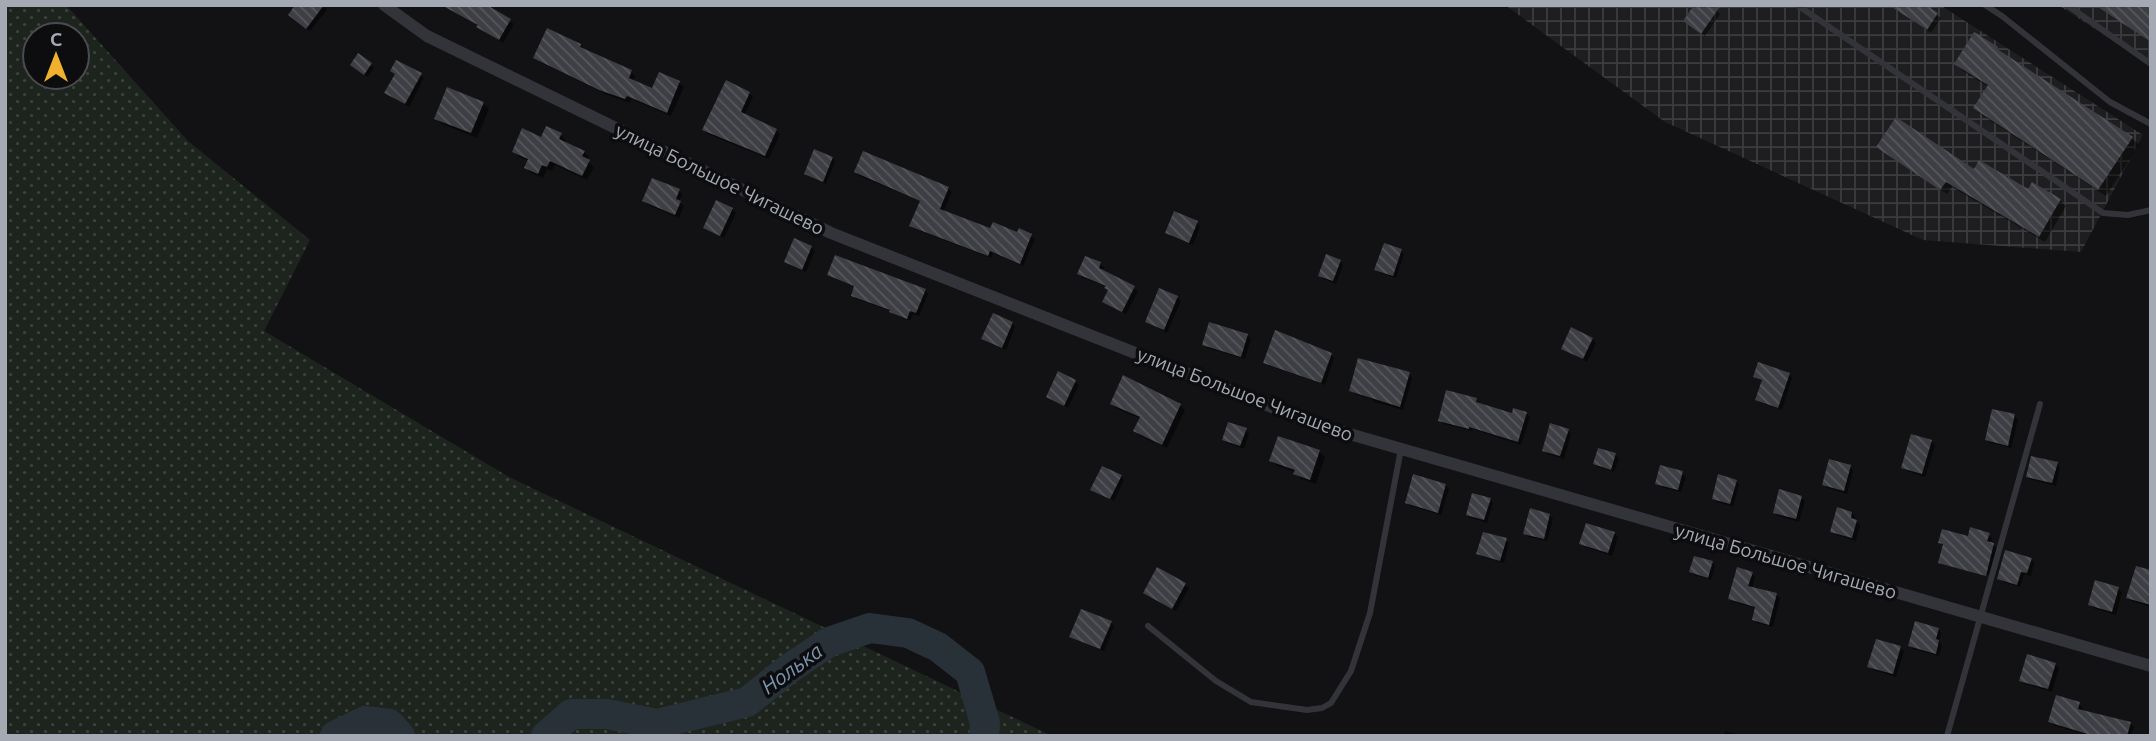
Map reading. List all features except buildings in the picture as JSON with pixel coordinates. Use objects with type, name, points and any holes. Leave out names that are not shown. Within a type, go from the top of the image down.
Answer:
[{"type":"street","name":"улица Большое Чигашево","points":[[384,5],[427,36],[831,233],[1315,424],[2151,666]]},
{"type":"lane","points":[[1797,5],[2103,213],[2128,215],[2151,210]]},
{"type":"lane","points":[[1985,5],[2110,102],[2151,124]]},
{"type":"lane","points":[[2067,5],[2151,64]]},
{"type":"lane","points":[[1947,736],[2040,404]]},
{"type":"lane","points":[[1148,626],[1216,681],[1251,702],[1307,710],[1322,708],[1331,703],[1351,671],[1370,613],[1401,449]]},
{"type":"shaded area","points":[[5,5],[66,5],[80,21],[21,21],[21,91],[91,91],[91,33],[188,141],[310,240],[264,331],[509,477],[1052,736],[400,736],[389,724],[365,721],[335,736],[5,736]]},
{"type":"shaded area","points":[[1505,5],[1940,5],[2143,135],[2081,252],[1923,240],[1665,122]]},
{"type":"shaded area","points":[[2058,5],[2151,5],[2151,65]]},
{"type":"waterway","name":"Нолька","points":[[546,736],[571,714],[607,714],[657,724],[747,702],[829,642],[870,628],[908,633],[938,647],[970,672],[985,723],[984,736]]},
{"type":"waterway","name":"Нолька","points":[[335,736],[365,721],[389,724],[400,736]]}]
